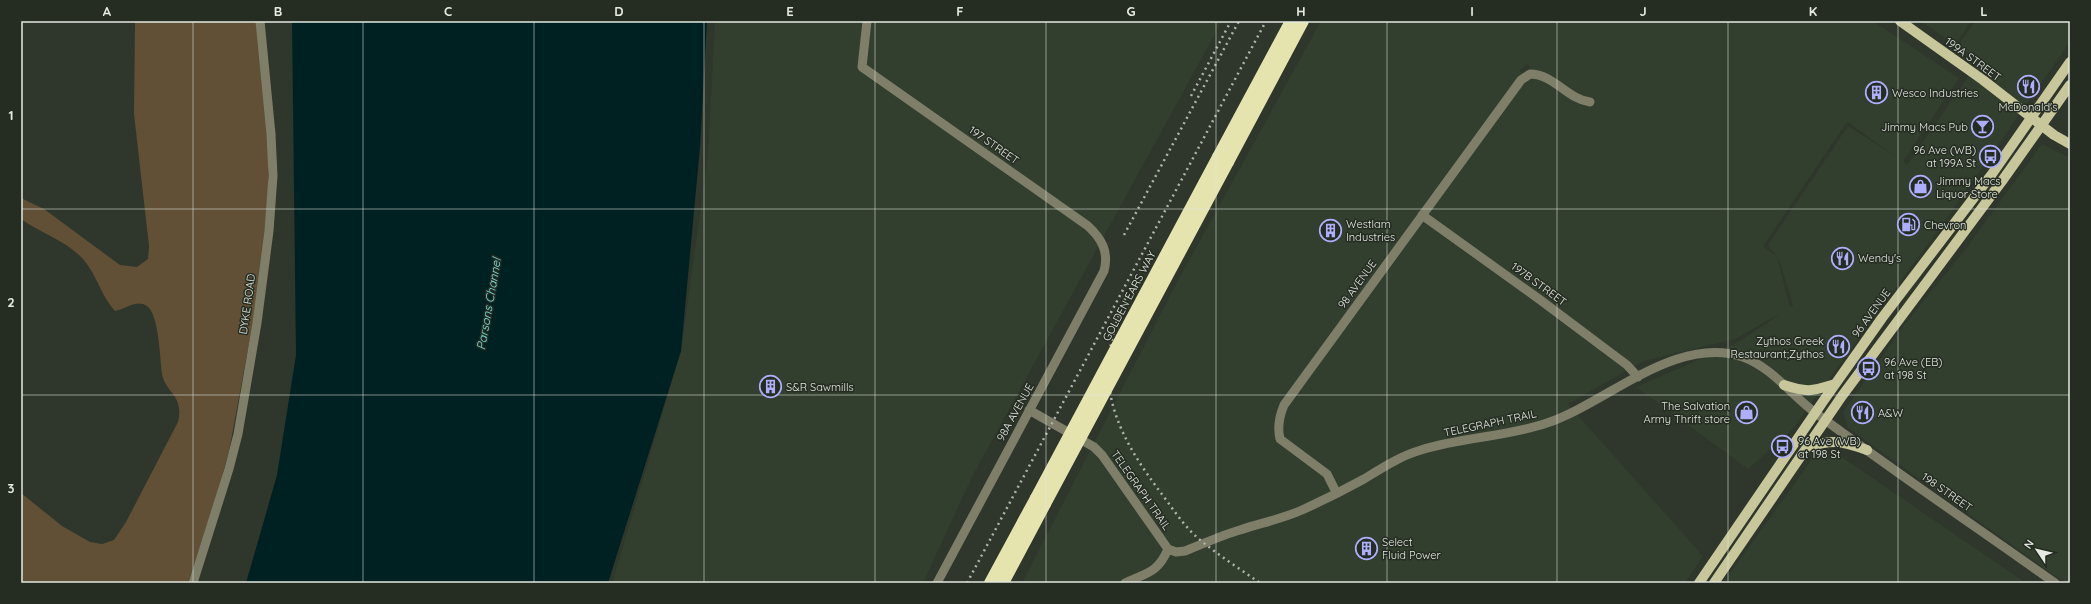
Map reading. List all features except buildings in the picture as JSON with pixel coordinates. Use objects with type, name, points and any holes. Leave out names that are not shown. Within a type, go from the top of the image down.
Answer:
[{"type":"highway","points":[[990,583],[1040,501],[1223,159],[1291,21]]},
{"type":"highway","points":[[1223,159],[1303,21]]},
{"type":"highway","points":[[1003,583],[1040,501]]},
{"type":"main road","name":"199A STREET","points":[[1900,21],[2070,144]]},
{"type":"main road","name":"96 AVENUE","points":[[1699,583],[1835,384],[2032,117],[2070,62]]},
{"type":"main road","points":[[1714,583],[1825,420],[2070,85]]},
{"type":"main road","points":[[1784,385],[1804,391],[1815,390],[1835,384]]},
{"type":"main road","points":[[1807,447],[1825,442],[1841,441],[1867,450]]},
{"type":"street","name":"DYKE ROAD","points":[[192,583],[227,476],[238,434],[257,323],[269,231],[273,176],[271,134],[260,21]]},
{"type":"street","name":"197 STREET","points":[[867,21],[862,67],[1088,226],[1101,240],[1105,249]]},
{"type":"street","name":"98 AVENUE","points":[[1336,492],[1327,474],[1288,446],[1280,438],[1278,430],[1280,416],[1284,405],[1521,80],[1530,74],[1544,76],[1579,101],[1590,102]]},
{"type":"street","name":"197B STREET","points":[[1422,215],[1627,365],[1638,377]]},
{"type":"street","name":"98A AVENUE","points":[[937,583],[1104,271],[1107,256],[1105,249]]},
{"type":"street","name":"TELEGRAPH TRAIL","points":[[1029,410],[1094,447],[1102,455],[1168,549],[1176,552],[1185,551],[1238,530],[1300,511],[1399,458],[1422,449],[1520,431],[1560,418],[1638,377],[1689,355],[1716,351],[1745,358],[1763,368],[1825,420]]},
{"type":"street","name":"198 STREET","points":[[1825,420],[2056,583]]},
{"type":"street","points":[[1125,583],[1157,568],[1163,562],[1168,549]]},
{"type":"shaded area","points":[[135,21],[256,21],[268,134],[268,207],[255,311],[229,451],[217,495],[188,583],[21,583],[21,493],[62,526],[90,542],[102,544],[114,540],[126,522],[178,422],[179,406],[174,395],[164,381],[160,348],[154,318],[151,311],[143,304],[135,304],[115,311],[106,299],[88,265],[77,253],[21,219],[21,198],[44,209],[120,265],[137,267],[148,259],[149,246],[134,114]]},
{"type":"shaded area","points":[[715,21],[1222,21],[973,475],[923,583],[612,583],[681,351],[708,155]]},
{"type":"shaded area","points":[[1321,21],[1873,21],[1959,78],[1903,161],[1907,165],[1979,61],[1958,46],[1975,21],[2070,21],[2070,42],[1942,225],[1791,431],[1748,469],[1636,387],[1737,343],[1781,313],[1735,339],[1644,361],[1568,404],[1703,556],[1685,583],[1022,583],[1176,284]],"holes":[[[1528,64],[1536,79],[1519,71]],[[1847,122],[1898,158],[1848,126],[1768,245],[1776,256],[1763,246]],[[1777,257],[1780,262],[1793,305],[1790,307]]]},
{"type":"shaded area","points":[[1921,21],[1971,21],[1955,45]]},
{"type":"shaded area","points":[[2042,144],[2070,158],[2070,583],[2065,583],[1848,428],[1843,412],[1904,325],[1964,251]]},
{"type":"shaded area","points":[[1836,453],[2026,583],[1723,583],[1815,455]]},
{"type":"water","name":"Parsons Channel","points":[[292,21],[707,21],[700,147],[681,351],[608,583],[246,583],[277,475],[296,355]]},
{"type":"railway","points":[[1191,96],[1231,21]]},
{"type":"railway","points":[[1124,235],[1239,21]]},
{"type":"railway","points":[[967,583],[1266,21]]},
{"type":"railway","points":[[1132,282],[1115,328],[1109,357],[1108,377],[1111,396],[1123,432],[1141,465],[1176,514],[1189,529],[1214,551],[1260,583]]},
{"type":"place","name":"McDonald's","points":[[2028,87]]},
{"type":"place","name":"Wesco Industries","points":[[1876,93]]},
{"type":"place","name":"Jimmy Macs Pub","points":[[1983,127]]},
{"type":"place","name":"96 Ave (WB) at 199A St","points":[[1991,156]]},
{"type":"place","name":"Jimmy Macs Liquor Store","points":[[1921,187]]},
{"type":"place","name":"Chevron","points":[[1909,225]]},
{"type":"place","name":"Westlam Industries","points":[[1330,230]]},
{"type":"place","name":"Wendy's","points":[[1843,258]]},
{"type":"place","name":"Zythos Greek Restaurant;Zythos","points":[[1839,347]]},
{"type":"place","name":"96 Ave (EB) at 198 St","points":[[1869,368]]},
{"type":"place","name":"S&R Sawmills","points":[[770,387]]},
{"type":"place","name":"The Salvation Army Thrift store","points":[[1746,412]]},
{"type":"place","name":"A&W","points":[[1862,413]]},
{"type":"place","name":"96 Ave (WB) at 198 St","points":[[1783,447]]},
{"type":"place","name":"Select Fluid Power","points":[[1367,548]]}]
